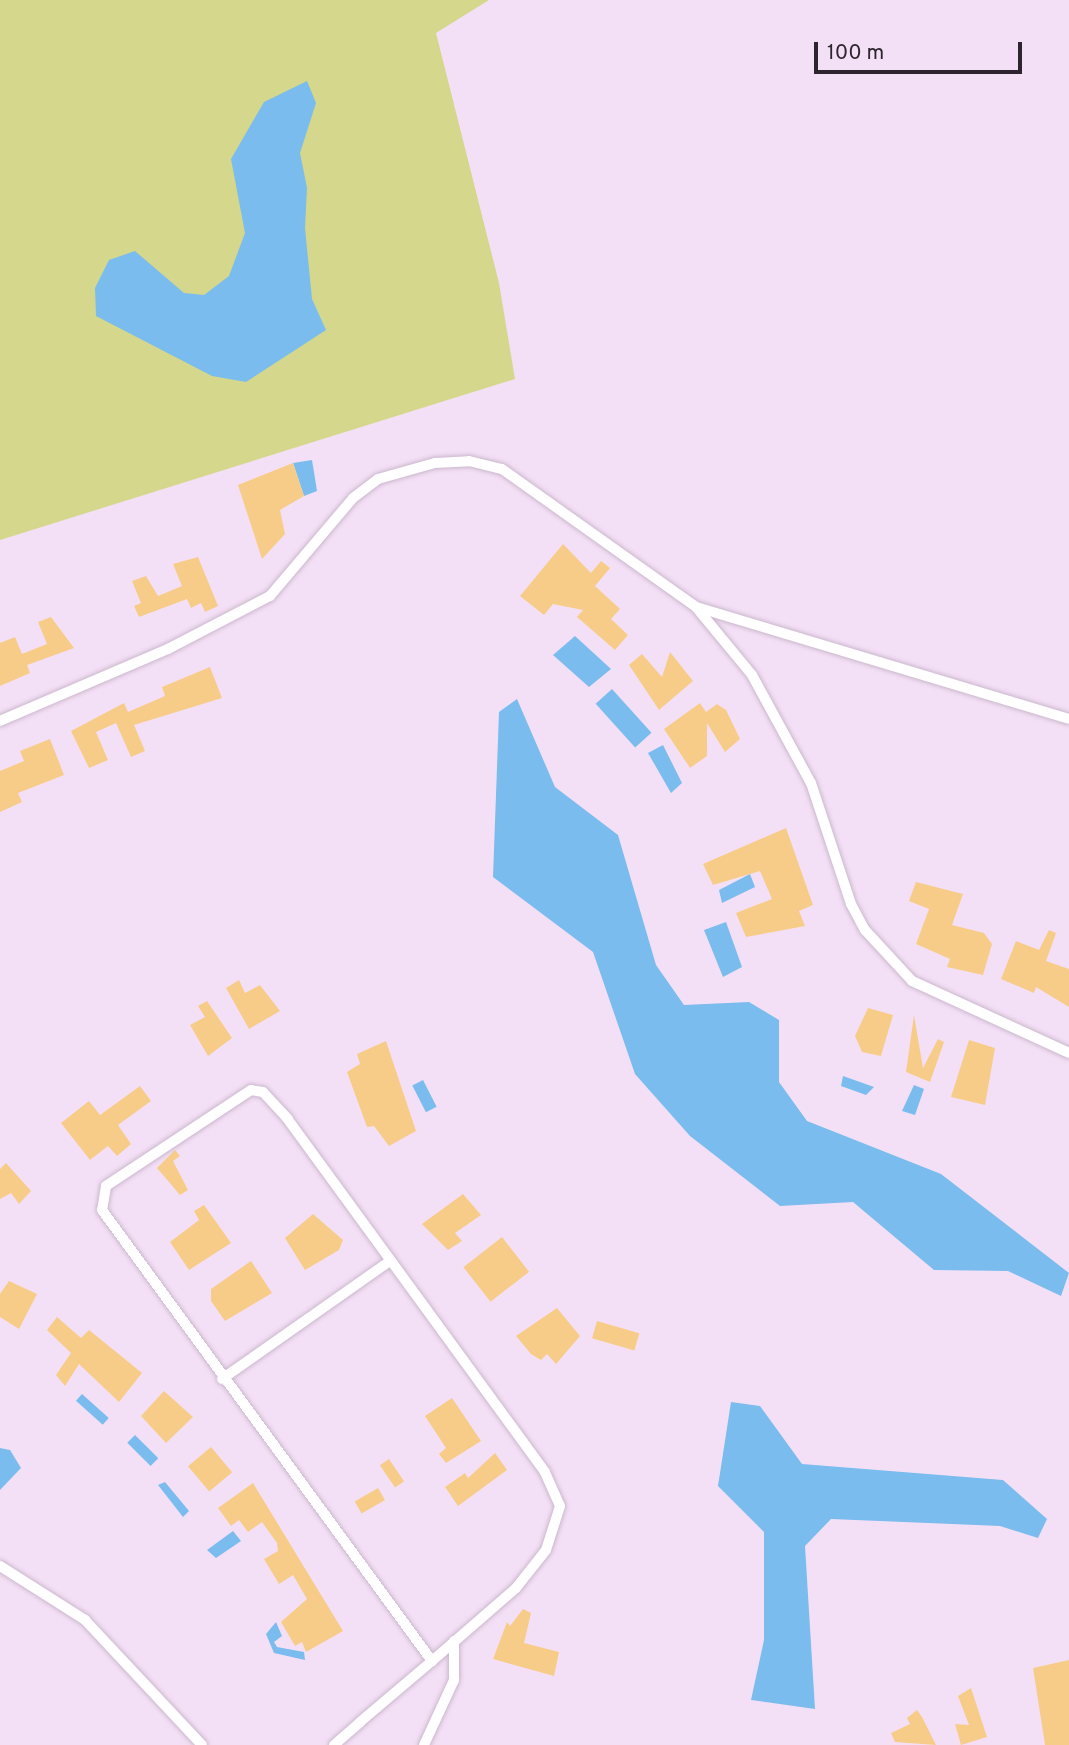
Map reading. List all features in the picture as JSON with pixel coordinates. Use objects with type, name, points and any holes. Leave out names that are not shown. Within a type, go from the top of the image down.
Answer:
[{"type":"street","points":[[0,721],[242,612],[295,574],[353,498],[378,479],[435,463],[469,461],[502,470],[695,607],[752,675],[791,740],[865,930],[912,981],[1069,1053]]},
{"type":"street","points":[[695,607],[1069,719]]},
{"type":"street","points":[[334,1745],[432,1661],[533,1569],[556,1532],[560,1506],[545,1472],[288,1119],[257,1090],[106,1186],[99,1200],[107,1219],[432,1661]]},
{"type":"street","points":[[222,1378],[390,1261]]},
{"type":"street","points":[[0,1566],[85,1620],[202,1745]]},
{"type":"street","points":[[425,1745],[454,1680],[454,1641]]},
{"type":"green space","points":[[0,0],[489,0],[436,33],[499,283],[515,379],[0,540]]},
{"type":"water","points":[[307,81],[316,103],[300,153],[307,188],[305,228],[312,299],[326,330],[246,382],[212,376],[96,316],[95,288],[109,260],[135,251],[184,293],[204,295],[229,276],[245,233],[231,159],[264,102]]},
{"type":"water","points":[[312,460],[317,491],[304,496],[293,463]]},
{"type":"water","points":[[575,636],[611,669],[589,687],[553,655]]},
{"type":"water","points":[[612,689],[651,733],[635,748],[596,704]]},
{"type":"water","points":[[517,699],[555,787],[618,835],[656,965],[684,1005],[749,1002],[779,1020],[779,1082],[807,1121],[941,1174],[1069,1273],[1061,1296],[1008,1271],[934,1270],[853,1202],[780,1206],[690,1136],[635,1074],[593,952],[493,877],[499,712]]},
{"type":"water","points":[[663,745],[682,783],[671,793],[648,753]]},
{"type":"water","points":[[750,874],[755,887],[722,903],[719,890]]},
{"type":"water","points":[[726,922],[742,967],[723,977],[704,930]]},
{"type":"water","points":[[843,1076],[874,1087],[866,1095],[841,1086]]},
{"type":"water","points":[[423,1080],[437,1107],[426,1112],[412,1085]]},
{"type":"water","points":[[914,1085],[924,1089],[915,1115],[902,1111]]},
{"type":"water","points":[[82,1394],[109,1418],[103,1425],[76,1401]]},
{"type":"water","points":[[731,1402],[760,1406],[802,1464],[1003,1480],[1047,1519],[1038,1538],[1000,1526],[831,1519],[805,1546],[815,1709],[751,1700],[764,1640],[764,1532],[718,1486]]},
{"type":"water","points":[[135,1435],[158,1458],[151,1466],[127,1443]]},
{"type":"water","points":[[0,1448],[10,1450],[21,1468],[0,1490]]},
{"type":"water","points":[[165,1482],[189,1511],[183,1517],[158,1485]]},
{"type":"water","points":[[233,1531],[241,1541],[216,1558],[207,1550]]},
{"type":"water","points":[[276,1622],[282,1636],[274,1642],[277,1647],[304,1652],[305,1660],[274,1653],[266,1634]]},
{"type":"building","points":[[293,463],[304,496],[280,510],[285,534],[262,559],[238,485]]},
{"type":"building","points":[[563,544],[591,573],[601,561],[610,568],[595,586],[620,609],[611,619],[628,635],[615,650],[577,617],[583,610],[553,604],[544,615],[520,596]]},
{"type":"building","points":[[198,557],[218,606],[205,612],[201,603],[191,608],[187,599],[139,617],[134,606],[141,603],[132,581],[146,576],[158,596],[182,586],[173,564]]},
{"type":"building","points":[[51,617],[74,648],[27,665],[30,673],[0,686],[0,643],[15,637],[22,654],[47,644],[38,622]]},
{"type":"building","points":[[670,652],[693,681],[659,710],[629,665],[642,654],[662,677]]},
{"type":"building","points":[[210,667],[222,698],[134,725],[145,751],[131,757],[116,723],[96,732],[108,760],[89,768],[71,731],[124,703],[128,712],[165,696],[162,687]]},
{"type":"building","points":[[700,703],[706,712],[717,704],[726,710],[740,739],[725,752],[707,723],[707,756],[690,768],[664,729]]},
{"type":"building","points":[[50,739],[64,775],[18,793],[22,802],[0,812],[0,771],[24,761],[20,751]]},
{"type":"building","points":[[786,828],[813,905],[799,911],[805,926],[746,937],[736,913],[772,899],[760,871],[713,885],[703,864]]},
{"type":"building","points":[[916,882],[963,894],[952,925],[984,933],[992,944],[983,975],[947,967],[950,959],[916,944],[929,909],[909,901]]},
{"type":"building","points":[[1049,930],[1056,933],[1046,961],[1069,969],[1069,1007],[1036,987],[1034,993],[1001,979],[1016,941],[1039,950]]},
{"type":"building","points":[[239,980],[245,993],[260,985],[280,1011],[249,1029],[226,988]]},
{"type":"building","points":[[207,1001],[232,1038],[208,1056],[190,1025],[205,1017],[198,1006]]},
{"type":"building","points":[[868,1008],[893,1015],[881,1056],[862,1052],[855,1036]]},
{"type":"building","points":[[914,1015],[923,1068],[938,1039],[944,1042],[930,1082],[906,1072]]},
{"type":"building","points":[[969,1040],[995,1048],[985,1105],[951,1097]]},
{"type":"building","points":[[386,1041],[416,1131],[389,1146],[374,1126],[367,1127],[347,1072],[360,1064],[357,1054]]},
{"type":"building","points":[[140,1086],[151,1101],[118,1125],[131,1144],[117,1156],[108,1146],[90,1160],[61,1123],[89,1101],[100,1115]]},
{"type":"building","points":[[175,1150],[180,1156],[173,1161],[188,1190],[180,1195],[157,1168]]},
{"type":"building","points":[[6,1163],[31,1191],[19,1204],[11,1193],[0,1199],[0,1169]]},
{"type":"building","points":[[463,1194],[481,1215],[455,1233],[462,1241],[448,1250],[422,1224]]},
{"type":"building","points":[[204,1205],[231,1243],[189,1270],[170,1242],[199,1220],[194,1211]]},
{"type":"building","points":[[313,1214],[343,1240],[339,1250],[305,1270],[285,1238]]},
{"type":"building","points":[[502,1237],[529,1272],[490,1302],[463,1267]]},
{"type":"building","points":[[251,1261],[272,1293],[225,1321],[211,1301],[211,1289]]},
{"type":"building","points":[[9,1281],[37,1294],[19,1329],[0,1317],[0,1294]]},
{"type":"building","points":[[557,1308],[580,1336],[556,1364],[547,1354],[541,1360],[531,1354],[516,1336]]},
{"type":"building","points":[[57,1317],[81,1338],[89,1330],[142,1373],[119,1402],[79,1364],[65,1386],[56,1375],[71,1353],[47,1330]]},
{"type":"building","points":[[597,1321],[639,1333],[634,1350],[592,1338]]},
{"type":"building","points":[[164,1391],[193,1417],[166,1443],[141,1416]]},
{"type":"building","points":[[452,1398],[481,1441],[446,1463],[439,1454],[446,1448],[425,1416]]},
{"type":"building","points":[[211,1447],[232,1472],[209,1492],[188,1466]]},
{"type":"building","points":[[495,1453],[507,1470],[458,1506],[445,1487],[465,1473],[468,1478]]},
{"type":"building","points":[[389,1459],[404,1481],[395,1488],[380,1465]]},
{"type":"building","points":[[253,1483],[343,1631],[306,1652],[302,1642],[295,1646],[281,1622],[307,1599],[293,1575],[279,1584],[264,1559],[278,1551],[277,1543],[262,1522],[248,1532],[239,1520],[231,1526],[218,1508]]},
{"type":"building","points":[[378,1488],[385,1500],[362,1514],[355,1502]]},
{"type":"building","points":[[523,1609],[531,1613],[524,1643],[559,1652],[554,1676],[493,1659],[507,1622],[510,1626]]},
{"type":"building","points":[[1069,1660],[1069,1745],[1045,1745],[1033,1668]]},
{"type":"building","points":[[971,1688],[987,1737],[961,1745],[955,1724],[969,1725],[958,1696]]},
{"type":"building","points":[[917,1710],[936,1745],[895,1742],[891,1733],[910,1724],[907,1718]]}]
